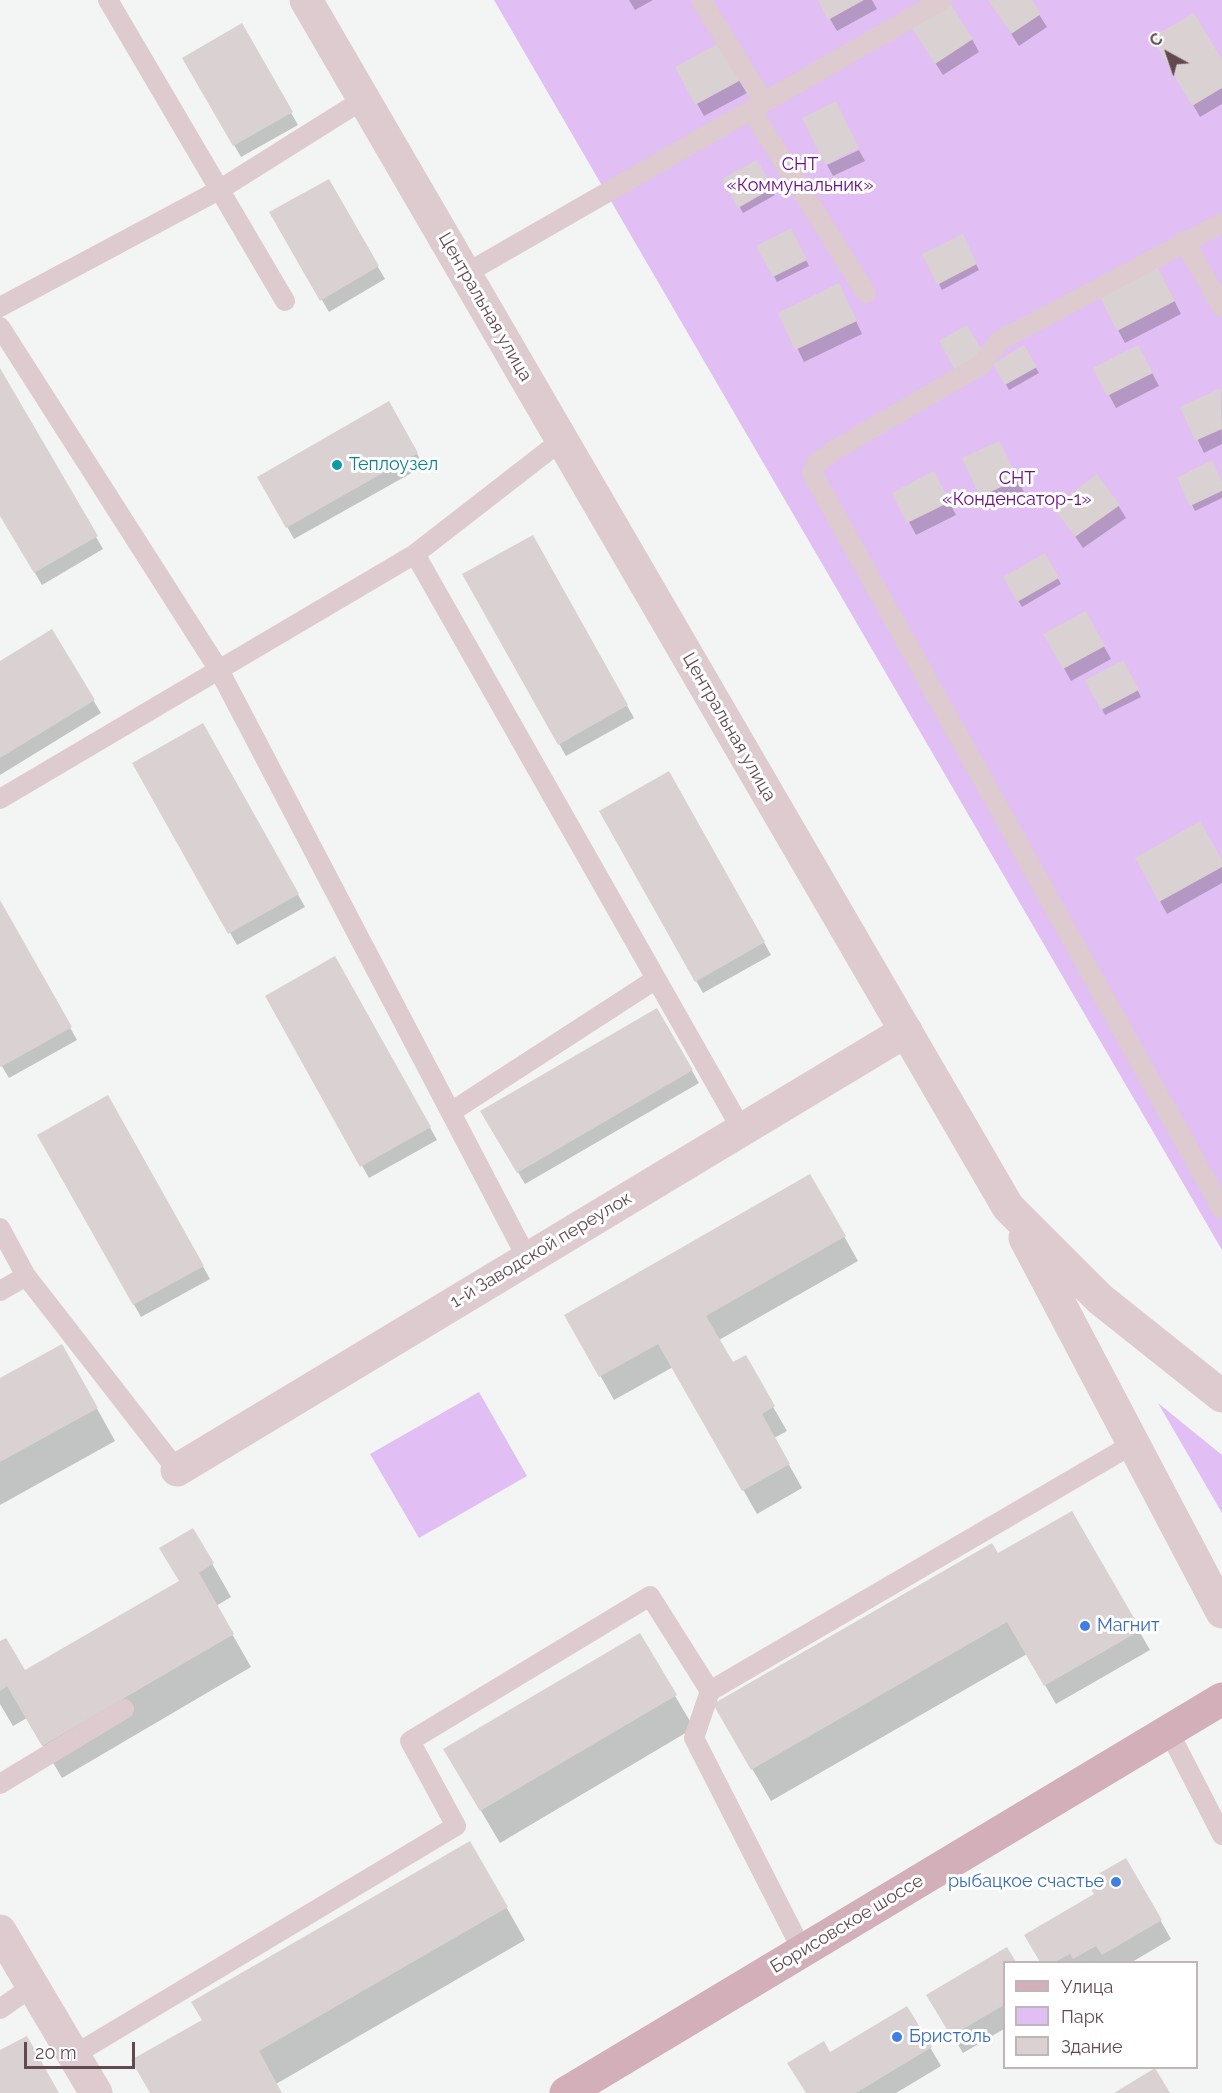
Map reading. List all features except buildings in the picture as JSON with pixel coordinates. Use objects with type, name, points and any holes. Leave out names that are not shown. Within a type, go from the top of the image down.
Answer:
[{"type":"main road","name":"Борисовское шоссе","points":[[566,2093],[1222,1699]]},
{"type":"street","name":"Центральная улица","points":[[306,0],[1008,1208],[1100,1299],[1222,1396]]},
{"type":"street","name":"1-й Заводской переулок","points":[[177,1470],[906,1031]]},
{"type":"street","points":[[1008,1208],[1222,1612]]},
{"type":"street","points":[[0,1931],[96,2093]]},
{"type":"lane","points":[[108,0],[285,301]]},
{"type":"lane","points":[[702,0],[757,106],[866,293]]},
{"type":"lane","points":[[465,273],[942,0]]},
{"type":"lane","points":[[0,306],[219,190],[364,99]]},
{"type":"lane","points":[[1222,223],[1184,241],[999,341],[981,365],[833,451],[816,464],[812,473],[1222,1209]]},
{"type":"lane","points":[[1184,241],[1222,307]]},
{"type":"lane","points":[[0,327],[219,670],[528,1258]]},
{"type":"lane","points":[[0,799],[415,554],[562,440]]},
{"type":"lane","points":[[415,554],[742,1130]]},
{"type":"lane","points":[[451,1112],[656,979]]},
{"type":"lane","points":[[0,1228],[26,1276],[177,1470]]},
{"type":"lane","points":[[0,1291],[26,1276]]},
{"type":"lane","points":[[802,1950],[694,1738],[710,1691],[1133,1444]]},
{"type":"lane","points":[[74,2055],[456,1826],[410,1742],[650,1596],[710,1691]]},
{"type":"lane","points":[[0,1784],[124,1708]]},
{"type":"lane","points":[[1169,1732],[1222,1835]]},
{"type":"lane","points":[[0,2008],[33,1986]]},
{"type":"green space","points":[[494,0],[1222,0],[1222,1250],[736,416]]},
{"type":"green space","points":[[479,1392],[527,1476],[419,1538],[370,1454]]},
{"type":"green space","points":[[1158,1403],[1222,1455],[1222,1513]]},
{"type":"place","name":"Теплоузел","points":[[337,465]]},
{"type":"place","name":"Магнит","points":[[1085,1626]]},
{"type":"place","name":"рыбацкое счастье","points":[[1116,1882]]},
{"type":"place","name":"Бристоль","points":[[897,2037]]},
{"type":"park label","name":"СНТ «Коммунальник»","points":[[800,175]]},
{"type":"park label","name":"СНТ «Конденсатор-1»","points":[[1017,489]]}]
